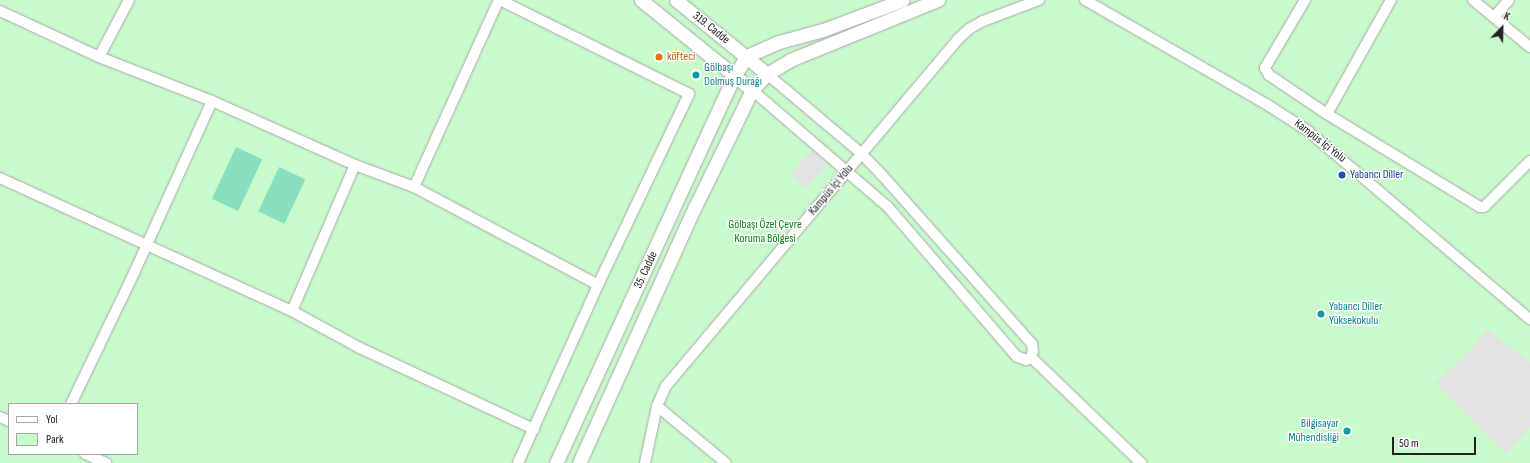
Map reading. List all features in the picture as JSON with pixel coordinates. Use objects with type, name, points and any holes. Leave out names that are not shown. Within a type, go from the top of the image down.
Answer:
[{"type":"street","points":[[99,57],[129,0]]},
{"type":"street","points":[[414,187],[499,0],[689,94],[598,285],[518,463]]},
{"type":"street","name":"319. Cadde","points":[[641,0],[752,90]]},
{"type":"street","name":"319. Cadde","points":[[676,0],[768,74]]},
{"type":"street","points":[[747,56],[779,42],[830,27],[903,0]]},
{"type":"street","name":"35. Cadde","points":[[579,463],[691,215],[752,90],[768,74],[790,60],[938,0]]},
{"type":"street","name":"Kampüs İçi Yolu","points":[[645,463],[661,395],[675,375],[958,40],[969,29],[983,21],[1039,0]]},
{"type":"street","name":"Kampüs İçi Yolu","points":[[1085,0],[1266,104],[1308,131],[1530,319]]},
{"type":"street","points":[[1305,0],[1265,68],[1269,75],[1327,114],[1480,207],[1484,207],[1530,161]]},
{"type":"street","points":[[1327,114],[1391,0]]},
{"type":"street","points":[[1474,0],[1495,16],[1530,47]]},
{"type":"street","points":[[1495,16],[1509,0]]},
{"type":"street","points":[[0,11],[99,57],[212,101],[355,165],[414,187],[598,285]]},
{"type":"street","name":"35. Cadde","points":[[556,463],[734,76],[747,56]]},
{"type":"street","points":[[752,90],[888,207],[1016,356],[1026,360],[1031,357],[1033,350],[1032,344],[1026,336],[862,154],[768,74]]},
{"type":"street","points":[[70,403],[134,272],[212,101]]},
{"type":"street","points":[[292,311],[355,165]]},
{"type":"street","points":[[0,178],[146,243],[292,311],[360,348],[534,429]]},
{"type":"street","points":[[1031,357],[1141,463]]},
{"type":"street","points":[[658,406],[726,463]]},
{"type":"street","points":[[87,455],[106,463]]},
{"type":"green space","name":"Gölbaşı Özel Çevre Koruma Bölgesi","points":[[0,0],[1530,0],[1530,463],[0,463]]},
{"type":"green space","points":[[236,147],[262,159],[238,211],[212,199]]},
{"type":"green space","points":[[279,167],[305,179],[285,224],[258,211]]},
{"type":"shaded area","points":[[812,151],[827,165],[806,188],[791,174]]},
{"type":"shaded area","points":[[1487,329],[1530,362],[1530,427],[1506,454],[1435,383],[1470,351]]},
{"type":"place","name":"köfteci","points":[[659,57]]},
{"type":"place","name":"Gölbaşı Dolmuş Durağı","points":[[696,75]]},
{"type":"place","name":"Yabancı Diller","points":[[1342,175]]},
{"type":"place","name":"Yabancı Diller Yüksekokulu","points":[[1321,314]]},
{"type":"place","name":"Bilgisayar Mühendisliği","points":[[1347,431]]}]
